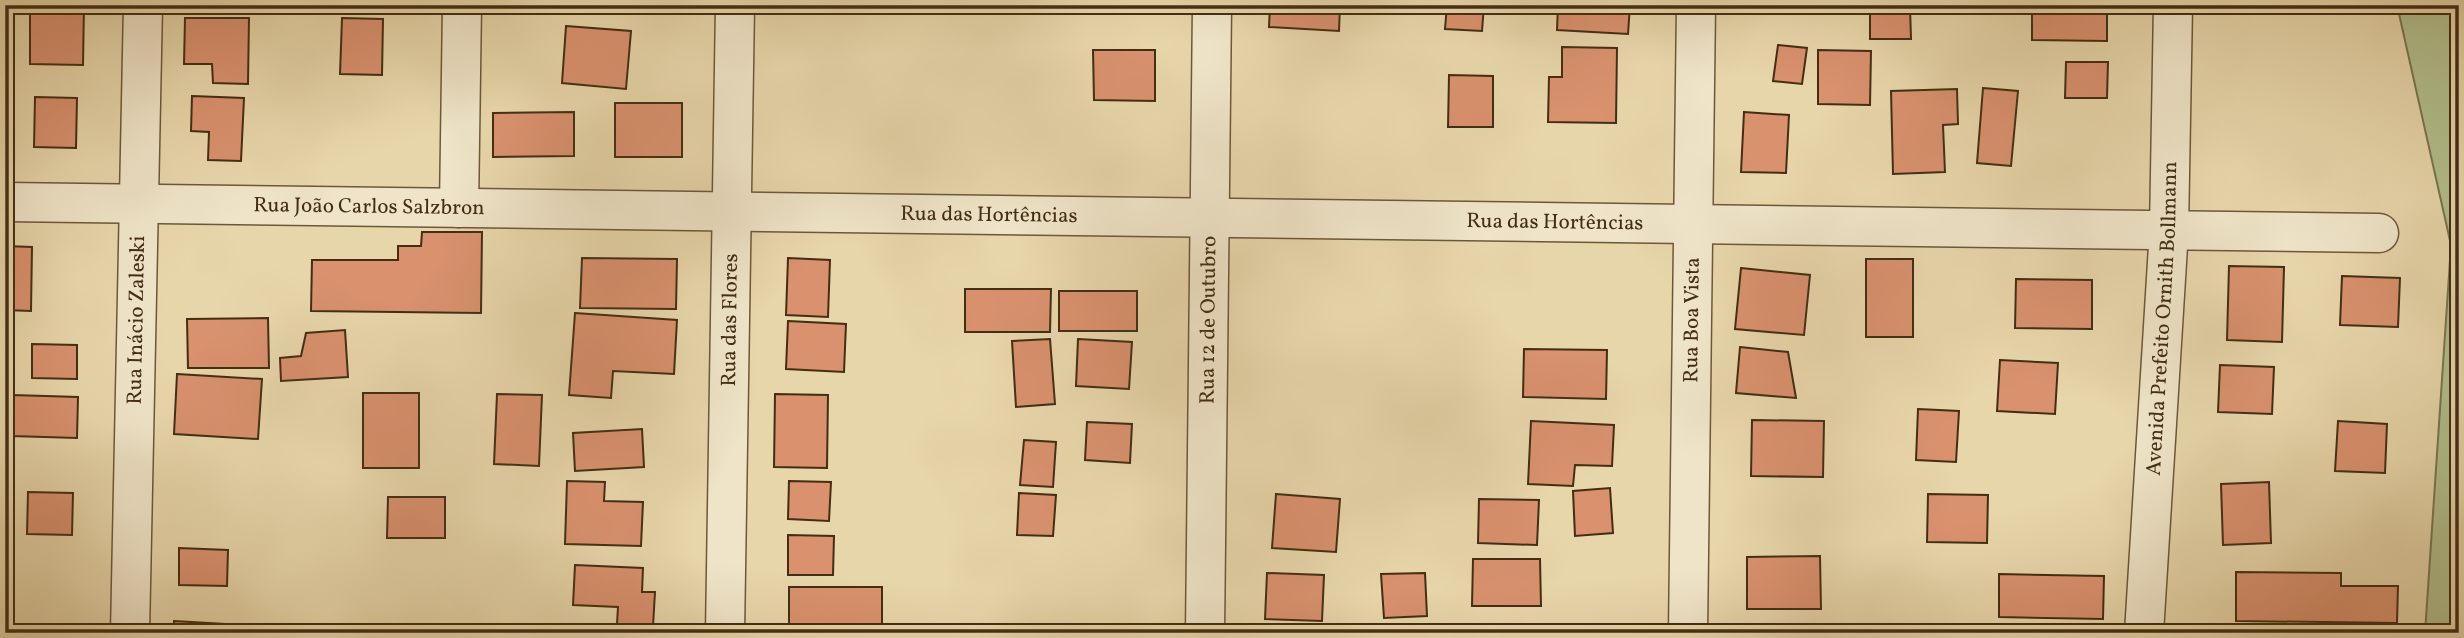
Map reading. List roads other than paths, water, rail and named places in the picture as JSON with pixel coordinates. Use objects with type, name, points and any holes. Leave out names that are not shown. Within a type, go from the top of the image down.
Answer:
[{"type":"street","name":"Rua Inácio Zaleski","points":[[131,633],[143,5]]},
{"type":"street","points":[[458,208],[463,5]]},
{"type":"street","name":"Rua das Flores","points":[[725,633],[735,5]]},
{"type":"street","name":"Rua 12 de Outubro","points":[[1205,633],[1212,5]]},
{"type":"street","name":"Rua Boa Vista","points":[[1688,633],[1696,5]]},
{"type":"street","name":"Avenida Prefeito Ornith Bollmann","points":[[2144,633],[2169,230],[2173,5]]},
{"type":"street","name":"Rua João Carlos Salzbron","points":[[5,202],[732,212]]},
{"type":"street","name":"Rua das Hortências","points":[[732,212],[2379,233]]}]
